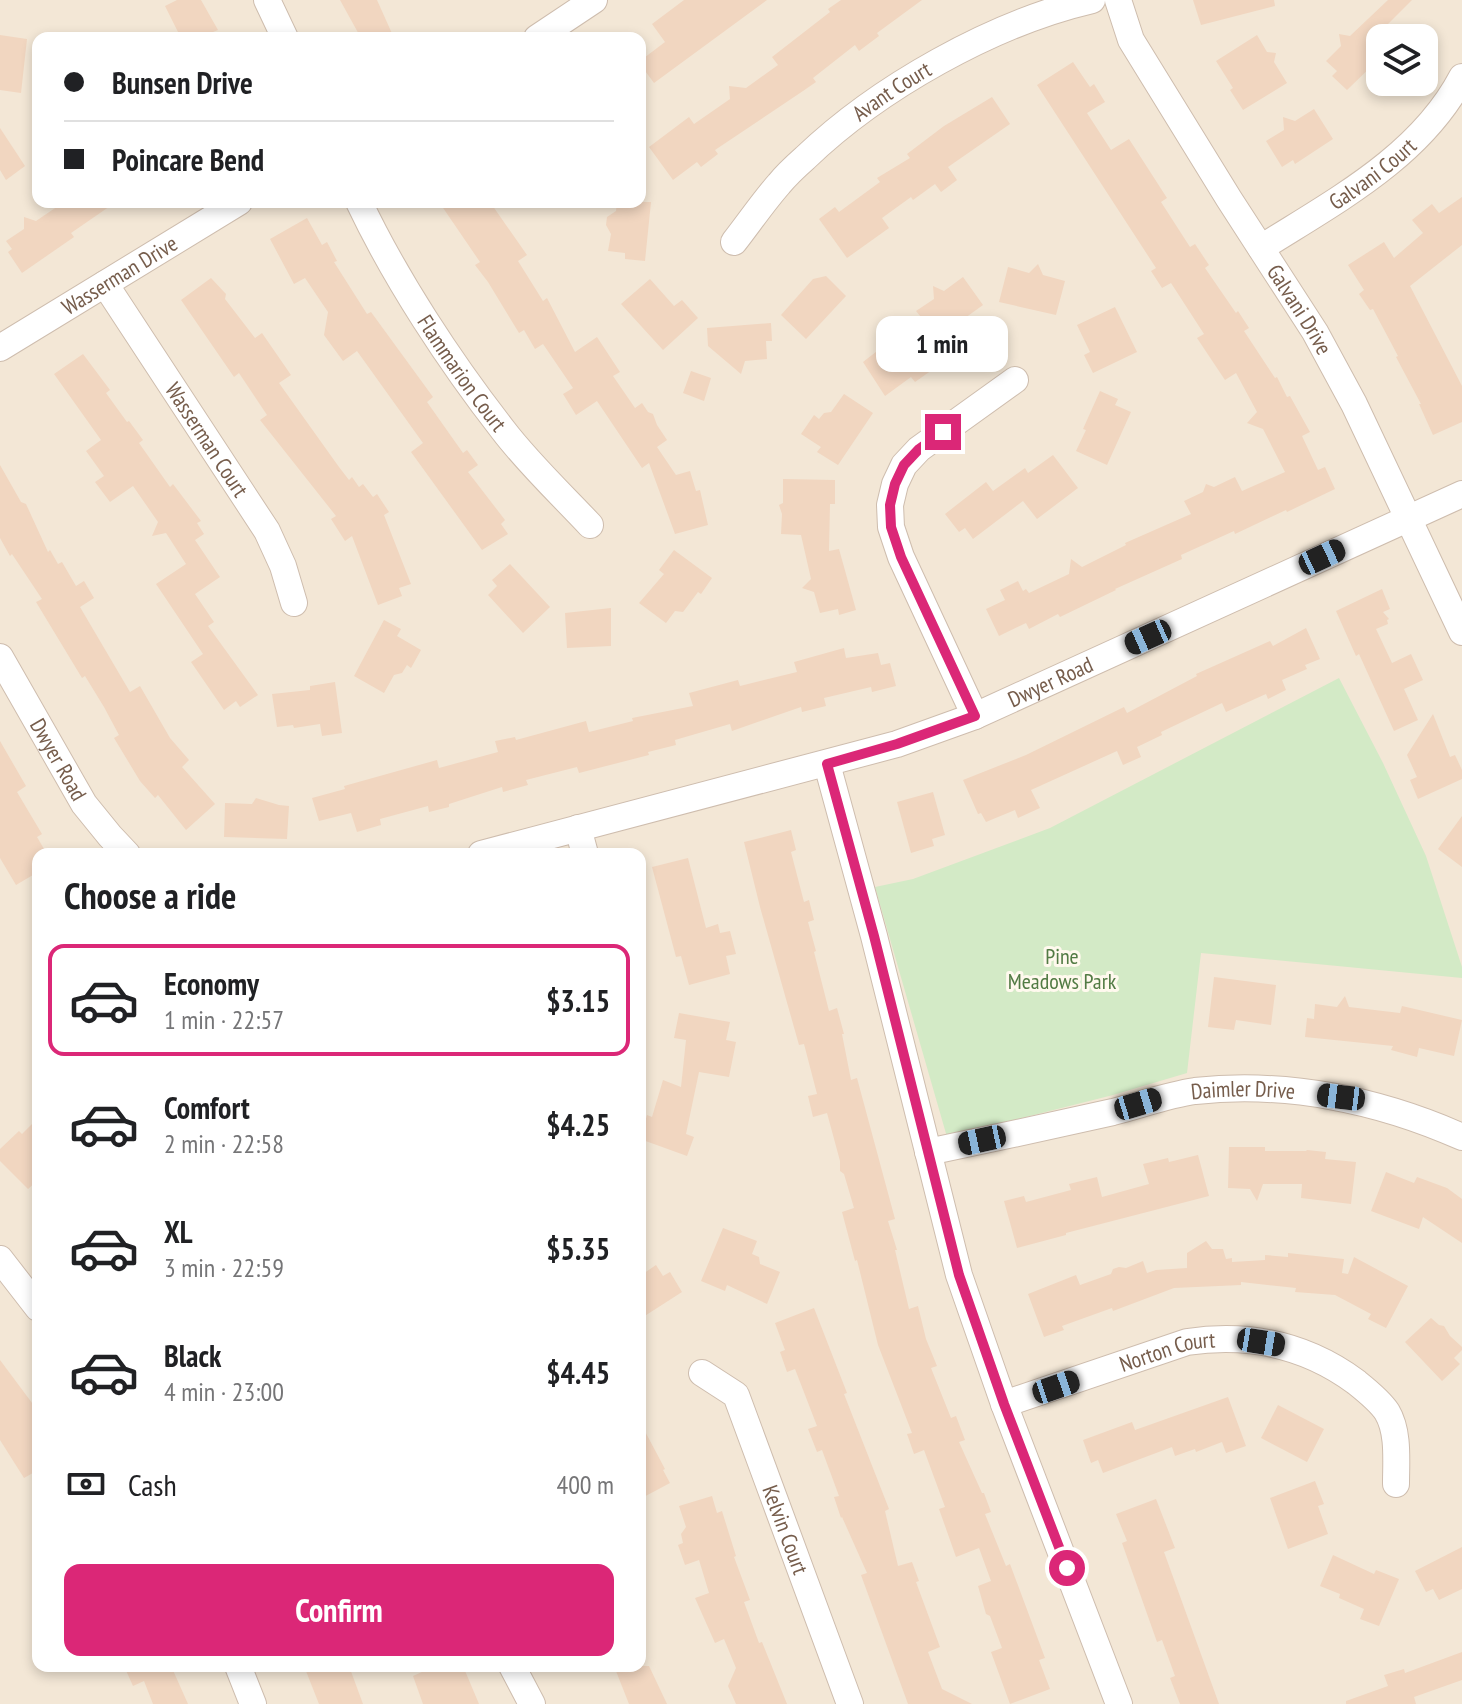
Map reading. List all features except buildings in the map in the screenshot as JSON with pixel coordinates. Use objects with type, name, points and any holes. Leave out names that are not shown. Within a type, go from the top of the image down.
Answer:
[{"type":"street","points":[[267,0],[282,32]]},
{"type":"street","points":[[546,32],[594,0]]},
{"type":"street","name":"Avant Court","points":[[734,242],[780,182],[820,143],[865,108],[902,83],[978,41],[1036,16],[1092,0]]},
{"type":"street","name":"Galvani Drive","points":[[1118,0],[1131,40],[1315,332],[1354,404],[1462,632]]},
{"type":"street","name":"Galvani Court","points":[[1261,248],[1366,181],[1403,151],[1430,124],[1462,77]]},
{"type":"street","name":"Wasserman Drive","points":[[0,348],[229,208]]},
{"type":"street","name":"Flammarion Court","points":[[362,208],[409,293],[463,376],[505,433],[590,525]]},
{"type":"street","name":"Wasserman Court","points":[[105,284],[267,531],[283,566],[294,603]]},
{"type":"street","points":[[975,716],[901,557],[891,527],[890,505],[899,474],[919,449],[1015,380]]},
{"type":"street","name":"Dwyer Road","points":[[503,848],[827,764],[897,744],[975,716],[1462,494]]},
{"type":"street","name":"Dwyer Road","points":[[0,657],[84,804],[121,848]]},
{"type":"street","points":[[827,764],[874,936],[959,1275],[1004,1404],[1119,1704]]},
{"type":"street","points":[[578,828],[583,848]]},
{"type":"street","name":"Daimler Drive","points":[[928,1152],[1194,1091],[1239,1088],[1341,1097],[1426,1121],[1462,1137]]},
{"type":"street","points":[[0,1259],[32,1300]]},
{"type":"street","name":"Norton Court","points":[[1004,1404],[1187,1342],[1241,1339],[1280,1345],[1312,1355],[1340,1370],[1365,1389],[1387,1412],[1395,1437],[1396,1484]]},
{"type":"street","name":"Kelvin Court","points":[[702,1373],[736,1395],[850,1704]]},
{"type":"street","points":[[240,1672],[253,1704]]},
{"type":"street","points":[[515,1672],[532,1704]]},
{"type":"shaded area","points":[[0,0],[1462,0],[1462,1704],[0,1704]]},
{"type":"green space","name":"Pine Meadows Park","points":[[1339,678],[1426,856],[1462,967],[1462,978],[1201,953],[1187,1073],[947,1137],[875,887],[913,879],[1050,828]]},
{"type":"route","points":[[943,432],[919,449],[904,465],[890,505],[891,527],[901,557],[975,716],[897,744],[827,764],[874,936],[959,1275],[1067,1568]]}]
